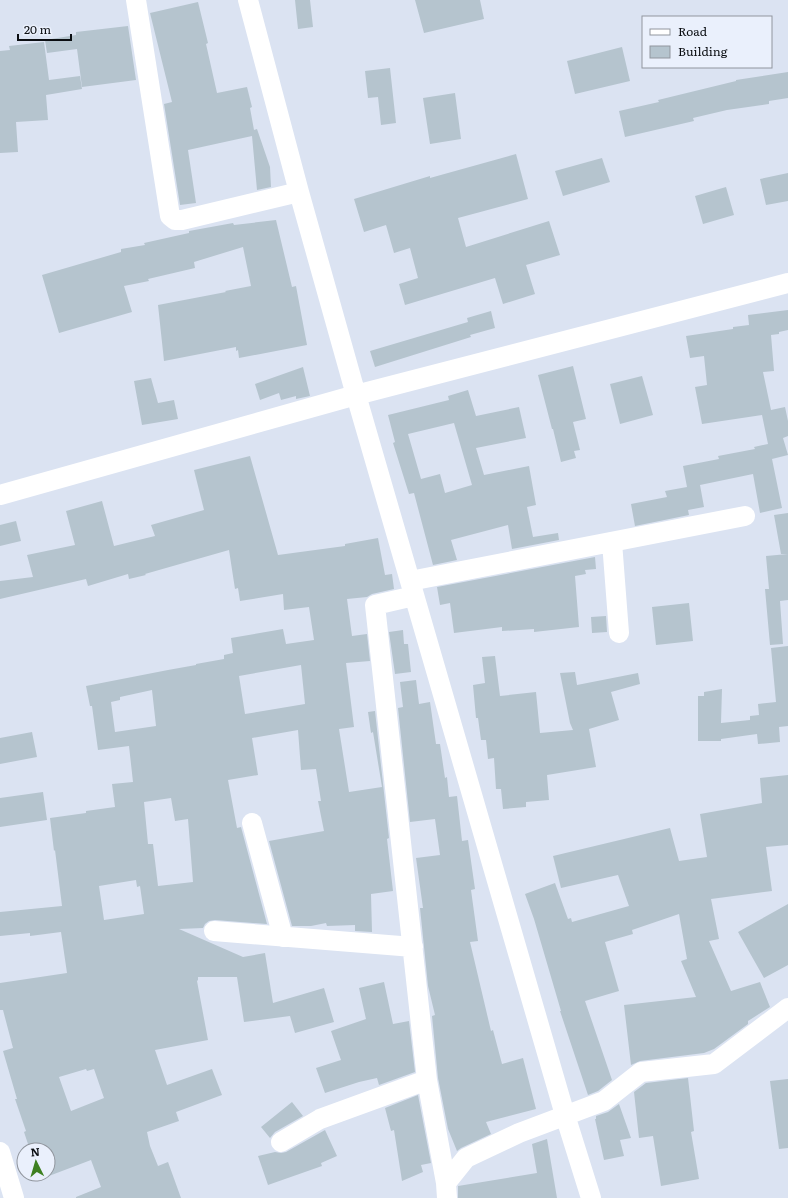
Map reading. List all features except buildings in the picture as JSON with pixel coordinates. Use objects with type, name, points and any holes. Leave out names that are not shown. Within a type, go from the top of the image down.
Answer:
[{"type":"street","points":[[136,0],[170,216],[175,220],[182,220],[299,192]]},
{"type":"street","points":[[248,0],[299,192],[356,396],[565,1115],[591,1198]]},
{"type":"street","points":[[0,495],[356,396],[788,283]]},
{"type":"street","points":[[446,1190],[427,1080],[374,605],[412,589],[612,542],[745,516]]},
{"type":"street","points":[[612,542],[619,633]]},
{"type":"street","points":[[252,823],[283,937]]},
{"type":"street","points":[[214,931],[413,947]]},
{"type":"street","points":[[446,1190],[466,1158],[519,1133],[604,1101],[641,1072],[714,1064],[788,1008]]},
{"type":"street","points":[[281,1142],[320,1119],[427,1080]]},
{"type":"street","points":[[0,1152],[14,1198]]}]
